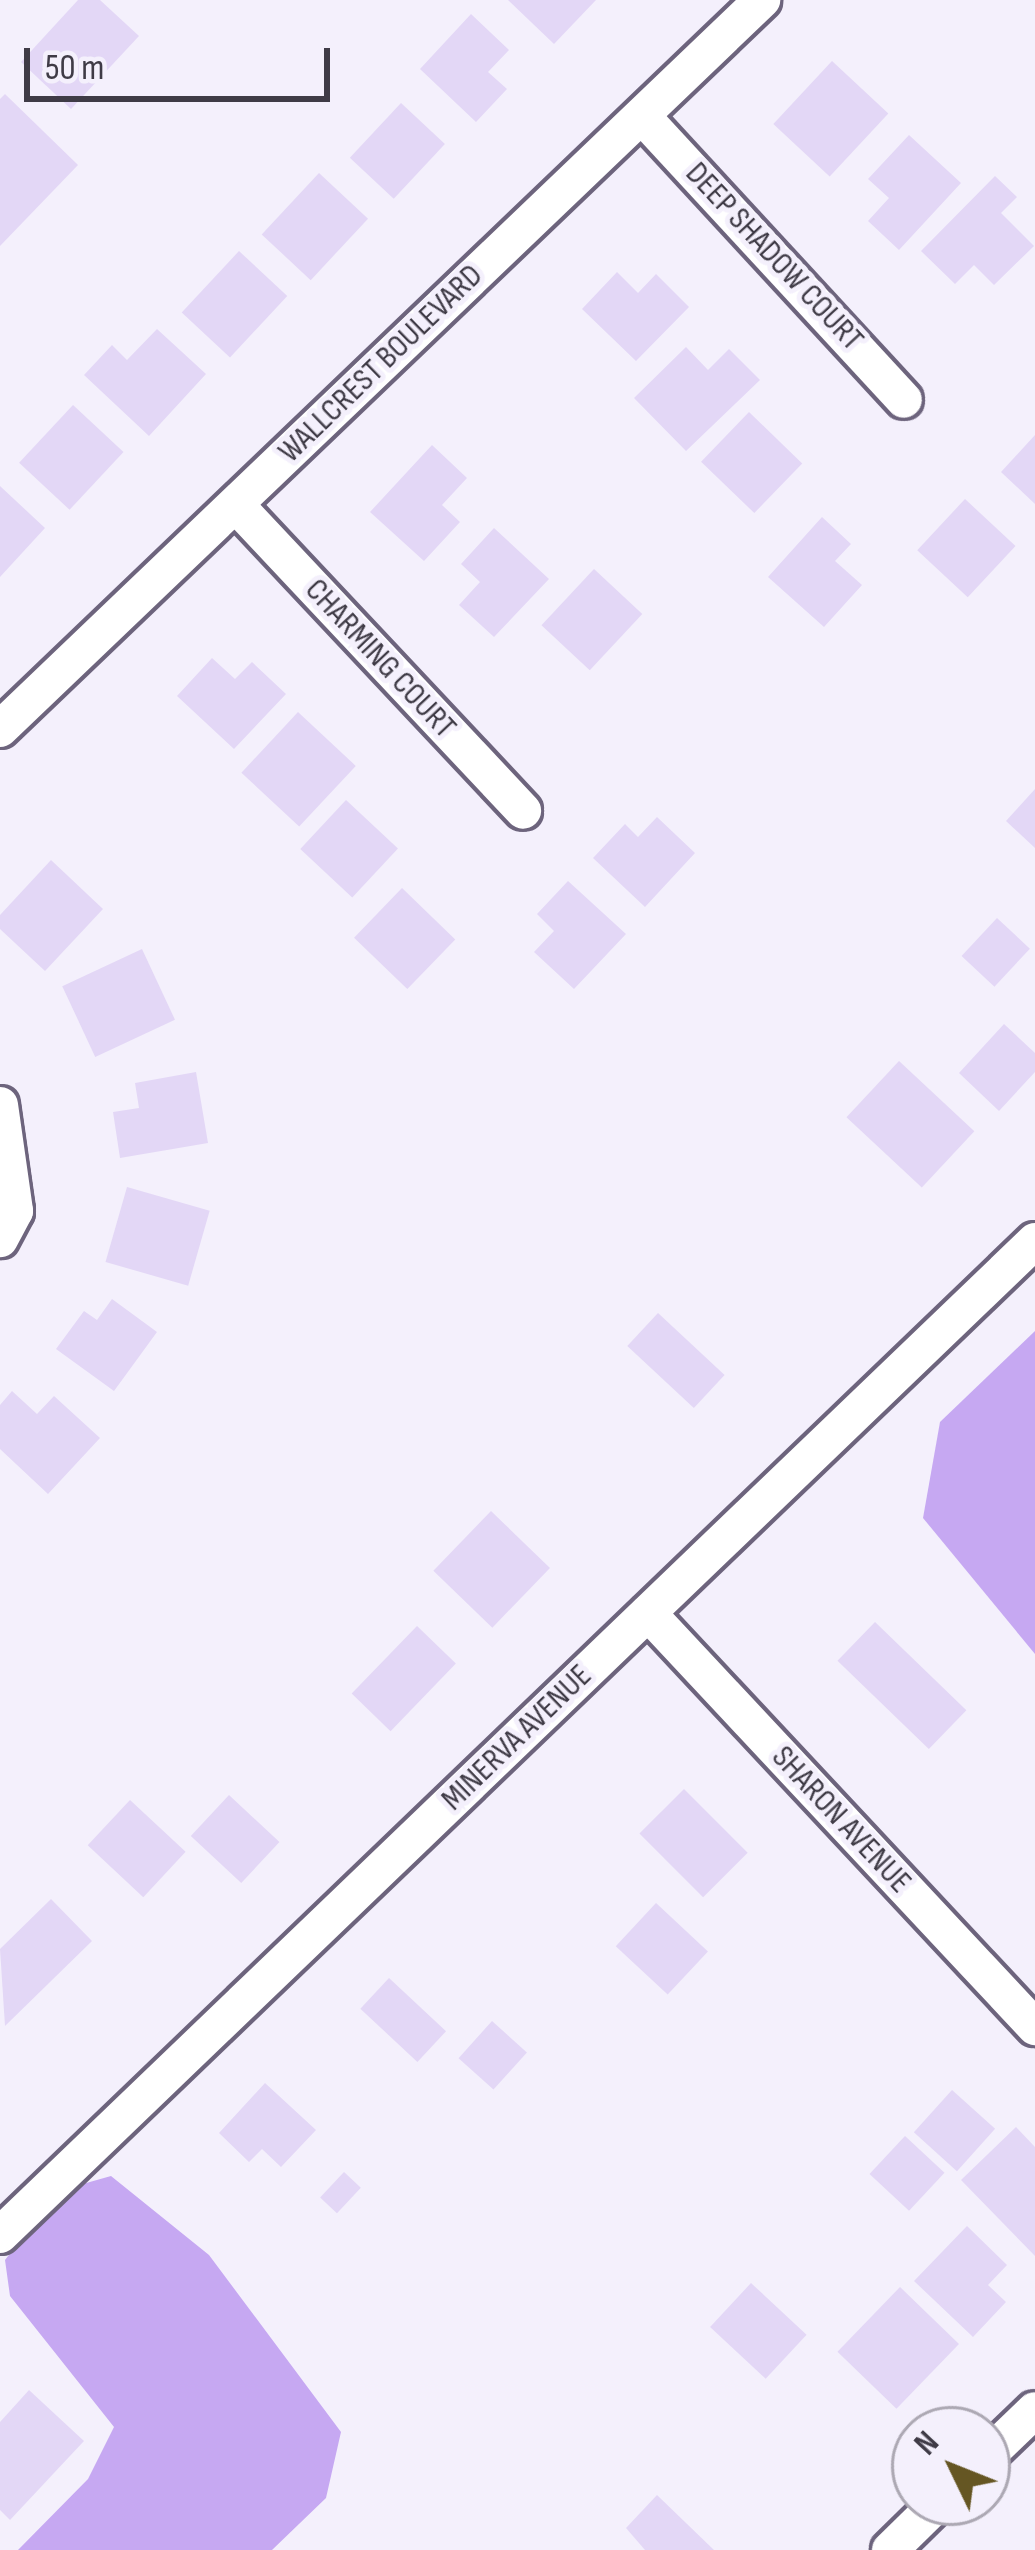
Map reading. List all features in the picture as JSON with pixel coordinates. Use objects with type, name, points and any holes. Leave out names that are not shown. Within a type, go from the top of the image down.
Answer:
[{"type":"street","name":"WALLCREST BOULEVARD","points":[[0,729],[763,0]]},
{"type":"street","name":"DEEP SHADOW COURT","points":[[642,116],[904,400]]},
{"type":"street","name":"CHARMING COURT","points":[[237,506],[523,812]]},
{"type":"street","points":[[0,1105],[15,1211],[0,1239]]},
{"type":"street","name":"MINERVA AVENUE","points":[[0,2234],[1035,1241]]},
{"type":"street","name":"SHARON AVENUE","points":[[648,1612],[1035,2027]]},
{"type":"street","points":[[1011,2433],[1035,2410]]},
{"type":"street","points":[[890,2550],[914,2526]]},
{"type":"shaded area","points":[[1035,1331],[1035,1654],[923,1518],[940,1422]]},
{"type":"shaded area","points":[[111,2176],[209,2255],[341,2432],[326,2498],[272,2550],[18,2550],[88,2479],[114,2427],[10,2296],[5,2260],[58,2191]]},
{"type":"building","points":[[78,0],[100,0],[139,36],[71,109],[21,62]]},
{"type":"building","points":[[508,0],[596,0],[554,44]]},
{"type":"building","points":[[471,14],[509,50],[488,72],[507,89],[476,122],[420,69]]},
{"type":"building","points":[[832,61],[888,114],[830,176],[773,124]]},
{"type":"building","points":[[5,94],[78,165],[0,246],[0,99]]},
{"type":"building","points":[[401,103],[445,144],[394,199],[350,158]]},
{"type":"building","points":[[909,135],[961,183],[899,250],[868,221],[889,198],[868,179]]},
{"type":"building","points":[[319,173],[368,219],[311,280],[262,234]]},
{"type":"building","points":[[995,176],[1017,197],[1001,213],[1034,246],[994,285],[974,265],[955,284],[921,251]]},
{"type":"building","points":[[239,251],[287,296],[230,357],[182,312]]},
{"type":"building","points":[[617,272],[638,293],[656,274],[689,307],[636,361],[582,309]]},
{"type":"building","points":[[157,329],[206,374],[149,436],[84,375],[112,345],[127,360]]},
{"type":"building","points":[[686,347],[708,370],[729,349],[760,380],[686,451],[634,398]]},
{"type":"building","points":[[73,405],[123,452],[70,510],[19,463]]},
{"type":"building","points":[[749,412],[802,463],[754,513],[701,462]]},
{"type":"building","points":[[1035,435],[1035,504],[1001,472]]},
{"type":"building","points":[[432,445],[467,478],[442,505],[460,522],[424,561],[370,512]]},
{"type":"building","points":[[0,486],[45,528],[0,577]]},
{"type":"building","points":[[965,499],[1015,546],[968,597],[917,550]]},
{"type":"building","points":[[822,517],[851,544],[835,561],[862,585],[824,627],[768,577]]},
{"type":"building","points":[[494,528],[549,579],[494,637],[459,605],[480,582],[461,564]]},
{"type":"building","points":[[594,569],[642,614],[590,670],[541,625]]},
{"type":"building","points":[[212,658],[235,679],[252,662],[286,694],[234,749],[177,696]]},
{"type":"building","points":[[298,712],[356,766],[299,827],[241,773]]},
{"type":"building","points":[[1035,789],[1035,848],[1006,821]]},
{"type":"building","points":[[346,800],[398,848],[352,897],[300,849]]},
{"type":"building","points":[[657,817],[695,853],[645,907],[593,858],[625,824],[638,837]]},
{"type":"building","points":[[51,860],[103,909],[45,971],[0,929],[0,915]]},
{"type":"building","points":[[568,881],[626,934],[574,989],[534,952],[554,931],[537,914]]},
{"type":"building","points":[[402,888],[455,939],[407,989],[354,938]]},
{"type":"building","points":[[997,918],[1030,949],[994,987],[962,956]]},
{"type":"building","points":[[142,949],[175,1020],[95,1057],[62,986]]},
{"type":"building","points":[[1004,1024],[1035,1053],[1035,1072],[999,1111],[959,1073]]},
{"type":"building","points":[[899,1061],[974,1131],[922,1188],[846,1117]]},
{"type":"building","points":[[196,1072],[208,1143],[120,1158],[113,1112],[139,1108],[135,1083]]},
{"type":"building","points":[[127,1187],[210,1211],[188,1286],[106,1262]]},
{"type":"building","points":[[112,1299],[157,1332],[114,1391],[56,1349],[84,1311],[97,1320]]},
{"type":"building","points":[[658,1313],[725,1375],[694,1408],[627,1346]]},
{"type":"building","points":[[12,1391],[37,1414],[54,1396],[100,1438],[48,1494],[0,1449],[0,1405]]},
{"type":"building","points":[[491,1511],[550,1568],[492,1628],[433,1571]]},
{"type":"building","points":[[875,1622],[966,1710],[929,1749],[837,1661]]},
{"type":"building","points":[[417,1626],[456,1664],[391,1731],[352,1694]]},
{"type":"building","points":[[684,1789],[748,1853],[703,1897],[639,1834]]},
{"type":"building","points":[[229,1795],[279,1842],[241,1883],[191,1836]]},
{"type":"building","points":[[130,1800],[186,1852],[143,1897],[88,1845]]},
{"type":"building","points":[[51,1899],[92,1941],[5,2026],[0,1949]]},
{"type":"building","points":[[656,1903],[708,1951],[668,1995],[616,1946]]},
{"type":"building","points":[[389,1978],[446,2031],[417,2062],[360,2009]]},
{"type":"building","points":[[492,2021],[527,2052],[493,2090],[459,2058]]},
{"type":"building","points":[[265,2083],[316,2130],[281,2167],[262,2149],[249,2162],[219,2133]]},
{"type":"building","points":[[952,2090],[995,2129],[957,2171],[914,2132]]},
{"type":"building","points":[[1016,2127],[1035,2147],[1035,2256],[961,2180]]},
{"type":"building","points":[[905,2136],[944,2173],[909,2211],[870,2174]]},
{"type":"building","points":[[344,2172],[361,2188],[337,2213],[320,2198]]},
{"type":"building","points":[[967,2226],[1007,2265],[988,2285],[1006,2302],[973,2337],[914,2281]]},
{"type":"building","points":[[751,2283],[807,2335],[766,2379],[710,2327]]},
{"type":"building","points":[[900,2287],[959,2344],[899,2406],[837,2352]]},
{"type":"building","points":[[29,2390],[84,2441],[10,2520],[0,2510],[0,2422]]},
{"type":"building","points":[[657,2495],[714,2550],[645,2550],[626,2528]]}]
